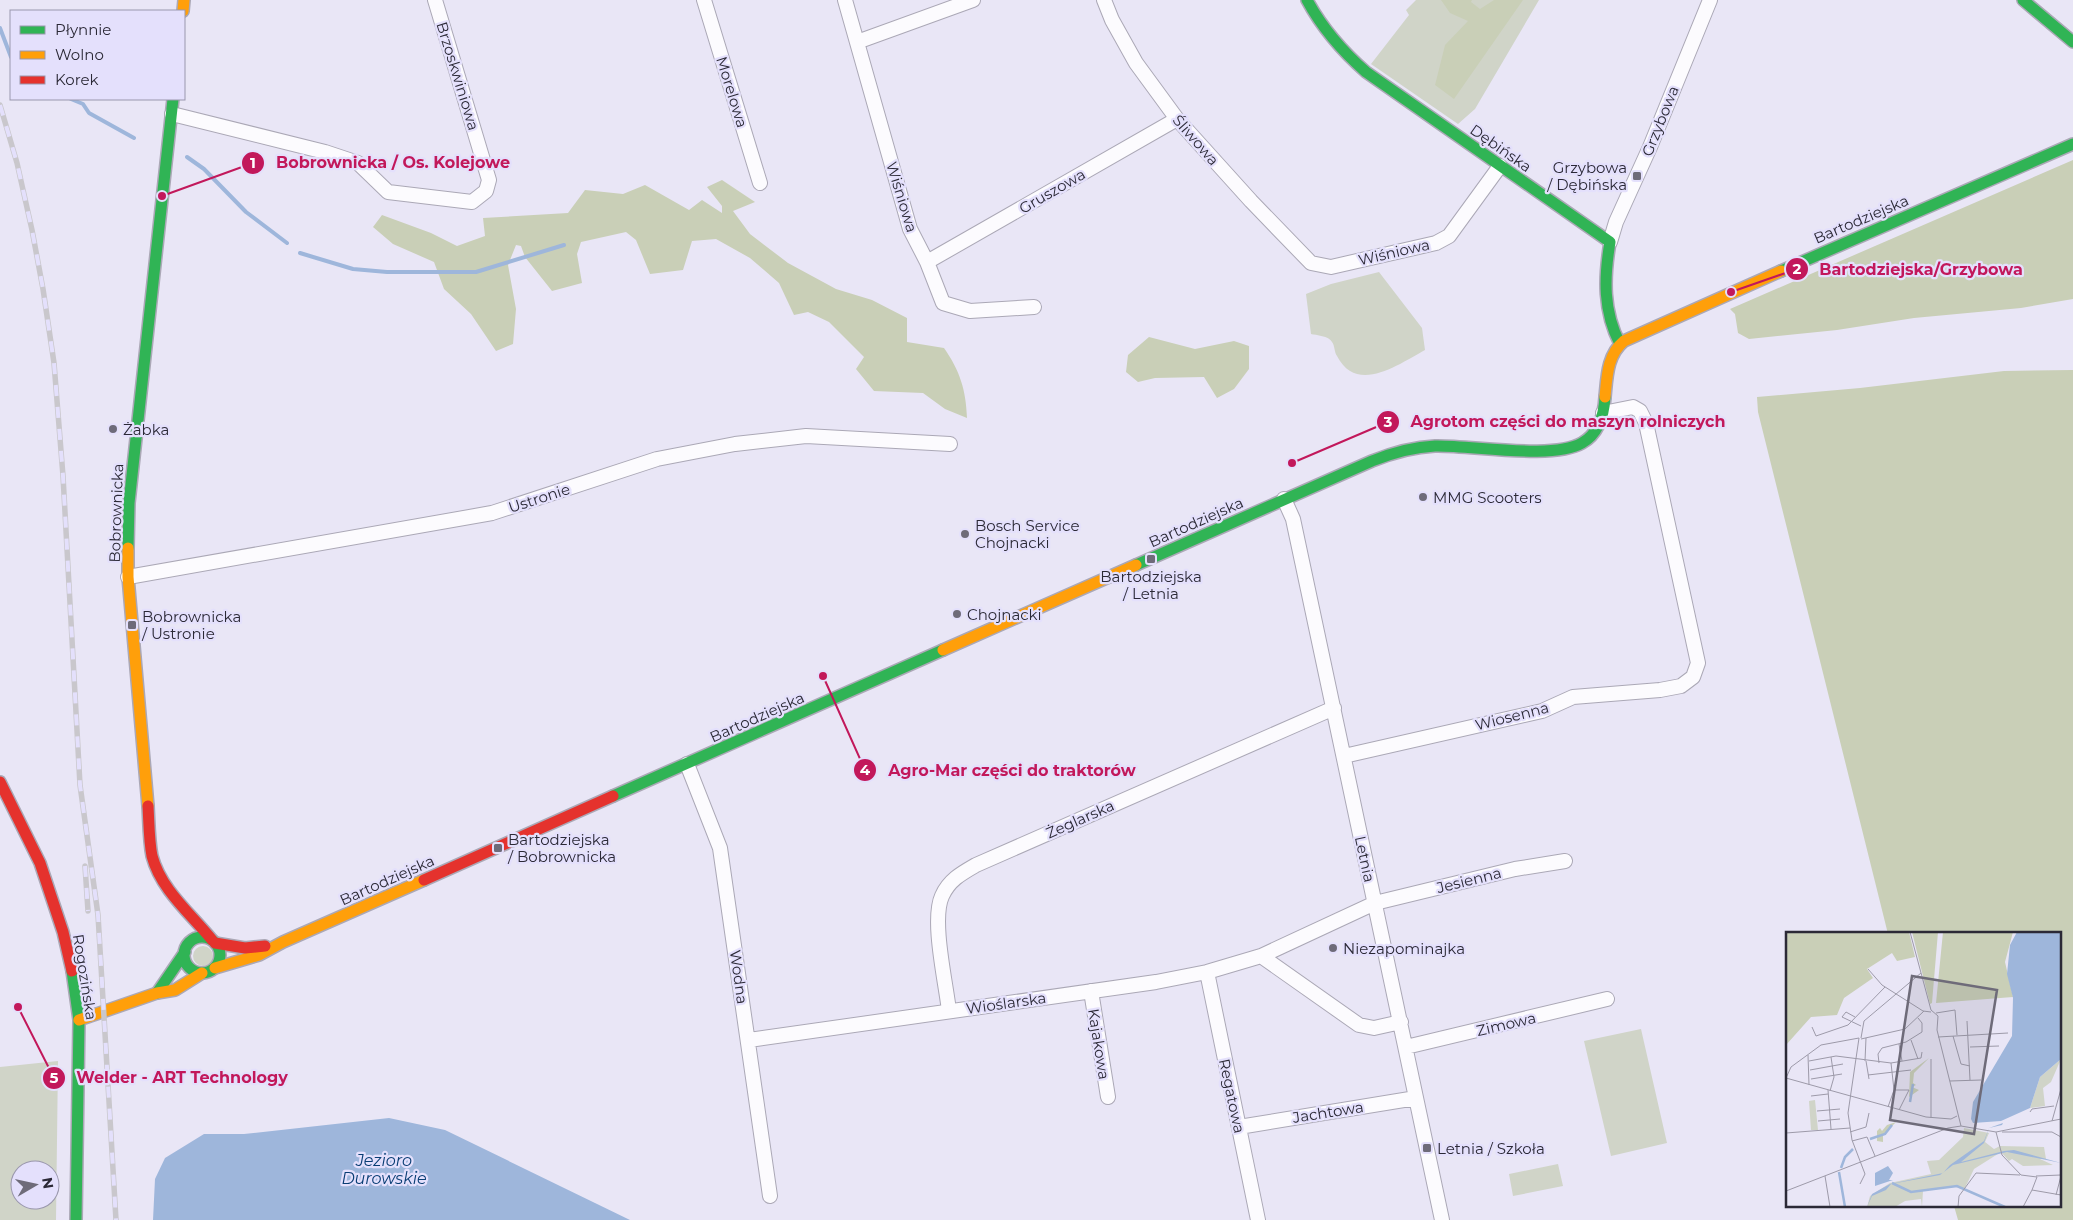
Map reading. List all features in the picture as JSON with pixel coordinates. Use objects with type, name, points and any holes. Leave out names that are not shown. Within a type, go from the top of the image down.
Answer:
[{"type":"street","name":"Brzoskwiniowa","points":[[172,114],[325,152],[358,163],[388,192],[472,202],[480,198],[486,191],[489,180],[435,0]]},
{"type":"street","name":"Morelowa","points":[[704,0],[760,184]]},
{"type":"street","name":"Wiśniowa","points":[[845,0],[910,229],[927,262],[943,302],[970,311],[1034,307]]},
{"type":"street","points":[[857,42],[973,0]]},
{"type":"street","name":"Śliwowa","points":[[1104,0],[1112,20],[1136,63],[1177,119],[1251,201],[1311,263]]},
{"type":"street","name":"Dębińska","points":[[1307,0],[1324,30],[1361,67],[1610,242]]},
{"type":"street","name":"Grzybowa","points":[[1610,242],[1616,222],[1650,147],[1710,0]]},
{"type":"street","points":[[2023,0],[2073,42]]},
{"type":"street","name":"Bobrownicka","points":[[173,100],[130,484],[128,577],[151,849],[156,868],[163,882],[191,917],[214,941]]},
{"type":"street","name":"Gruszowa","points":[[927,262],[1177,119]]},
{"type":"street","name":"Bartodziejska","points":[[215,968],[264,953],[284,942],[1381,457],[1416,448],[1441,446],[1550,451],[1568,450],[1589,437],[1603,413],[1611,357],[1620,344],[1641,331],[2073,144]]},
{"type":"street","name":"Wiśniowa","points":[[1311,263],[1331,267],[1436,243],[1449,236],[1500,166]]},
{"type":"street","points":[[1610,242],[1606,275],[1606,309],[1620,344]]},
{"type":"street","name":"Wiosenna","points":[[1344,756],[1542,711],[1573,697],[1660,690],[1681,686],[1692,677],[1698,663],[1646,423],[1640,411],[1633,407],[1603,413]]},
{"type":"street","name":"Ustronie","points":[[128,577],[492,513],[657,459],[735,444],[806,436],[950,444]]},
{"type":"street","name":"Letnia","points":[[1284,499],[1293,518],[1442,1220]]},
{"type":"street","name":"Żeglarska","points":[[950,1011],[939,937],[938,916],[942,896],[949,884],[957,876],[976,865],[1334,708]]},
{"type":"street","name":"Wodna","points":[[687,764],[720,848],[770,1196]]},
{"type":"street","name":"Rogozińska","points":[[0,782],[36,856],[53,902],[68,953],[79,1020],[76,1220]]},
{"type":"street","name":"Jesienna","points":[[1374,903],[1515,869],[1565,862]]},
{"type":"street","name":"Wioślarska","points":[[749,1040],[1156,982],[1207,972],[1261,956],[1374,903]]},
{"type":"street","points":[[157,993],[191,941],[191,917]]},
{"type":"street","points":[[79,1020],[157,993],[166,993],[215,968],[220,958],[219,947],[214,941],[203,937],[191,941]]},
{"type":"street","name":"Bartodziejska","points":[[214,941],[255,948],[284,942]]},
{"type":"street","points":[[185,952],[187,964],[196,972],[202,973]]},
{"type":"street","points":[[1261,956],[1359,1025],[1374,1028],[1401,1022]]},
{"type":"street","name":"Regatowa","points":[[1207,972],[1258,1220]]},
{"type":"street","name":"Kajakowa","points":[[1090,991],[1108,1097]]},
{"type":"street","name":"Zimowa","points":[[1406,1047],[1607,999]]},
{"type":"street","name":"Jachtowa","points":[[1239,1127],[1416,1098]]},
{"type":"shaded area","points":[[1416,0],[1539,0],[1475,109],[1458,124],[1371,64],[1409,15],[1406,10]]},
{"type":"shaded area","points":[[1379,272],[1422,328],[1425,350],[1391,368],[1367,375],[1345,368],[1336,354],[1334,345],[1328,338],[1311,334],[1306,294],[1331,284]]},
{"type":"shaded area","points":[[203,946],[210,949],[213,956],[210,963],[203,966],[196,963],[193,956],[196,949]]},
{"type":"shaded area","points":[[1641,1029],[1667,1143],[1611,1156],[1584,1041]]},
{"type":"shaded area","points":[[58,1061],[57,1160],[10,1160],[10,1210],[56,1210],[56,1220],[0,1220],[0,1067]]},
{"type":"shaded area","points":[[1558,1164],[1563,1186],[1513,1196],[1509,1174]]},
{"type":"green space","points":[[1441,0],[1472,0],[1471,2],[1480,9],[1494,0],[1523,0],[1454,99],[1435,85],[1445,45],[1468,21],[1450,13]]},
{"type":"green space","points":[[2073,160],[2073,299],[2021,308],[1914,318],[1837,330],[1749,339],[1738,333],[1735,314],[1730,309]]},
{"type":"green space","points":[[722,180],[755,202],[733,211],[750,234],[788,263],[836,289],[872,300],[907,318],[907,342],[944,348],[961,381],[967,418],[945,409],[923,393],[874,391],[856,369],[864,357],[829,322],[808,312],[794,315],[779,283],[750,258],[716,239],[692,241],[683,270],[650,274],[636,240],[626,232],[581,242],[577,254],[582,283],[552,291],[525,257],[521,246],[516,245],[508,265],[516,309],[513,344],[496,351],[471,314],[444,289],[434,262],[393,244],[373,227],[382,215],[431,233],[457,246],[485,236],[483,218],[568,213],[585,190],[623,194],[645,185],[689,210],[702,200],[722,213],[722,206],[707,187]]},
{"type":"green space","points":[[1149,337],[1195,349],[1234,341],[1249,346],[1249,369],[1234,389],[1217,398],[1204,377],[1155,378],[1138,382],[1126,372],[1128,355]]},
{"type":"green space","points":[[2073,370],[2073,1220],[1958,1220],[1955,1208],[2060,1208],[2060,932],[1888,932],[1758,412],[1757,397],[1860,388],[2004,371]]},
{"type":"water","name":"Jezioro Durowskie","points":[[389,1118],[445,1130],[630,1220],[153,1220],[155,1179],[165,1158],[204,1134],[244,1134]]},
{"type":"waterway","points":[[0,28],[10,54]]},
{"type":"waterway","points":[[73,100],[83,104],[89,113],[134,138]]},
{"type":"waterway","points":[[187,157],[204,169],[246,212],[287,243]]},
{"type":"waterway","points":[[300,253],[353,269],[387,272],[476,272],[564,245]]},
{"type":"railway","points":[[0,105],[17,163],[32,230],[54,363],[63,476],[80,785],[98,915],[116,1220]]},
{"type":"railway","points":[[85,866],[88,911]]},
{"type":"traffic: fast","points":[[1307,0],[1333,39],[1366,72],[1610,242],[1606,294],[1610,319],[1620,344]]},
{"type":"traffic: fast","points":[[2023,0],[2073,42]]},
{"type":"traffic: fast","points":[[128,548],[129,503],[173,100]]},
{"type":"traffic: fast","points":[[1781,271],[2073,144]]},
{"type":"traffic: fast","points":[[1136,565],[1387,455],[1435,446],[1511,451],[1569,448],[1582,443],[1592,435],[1602,417],[1605,397]]},
{"type":"traffic: fast","points":[[613,796],[943,650]]},
{"type":"traffic: fast","points":[[202,937],[209,938],[215,942],[219,948],[220,955],[219,962],[215,968],[209,972],[202,973],[195,972],[189,968],[185,962],[184,955],[185,948],[189,942],[195,938],[202,937]]},
{"type":"traffic: fast","points":[[157,993],[185,952]]},
{"type":"traffic: fast","points":[[72,971],[79,1020],[76,1220]]},
{"type":"traffic: slow","points":[[183,10],[184,0]]},
{"type":"traffic: slow","points":[[1605,397],[1607,374],[1611,360],[1618,347],[1624,341],[1781,271]]},
{"type":"traffic: slow","points":[[128,548],[128,577],[148,806]]},
{"type":"traffic: slow","points":[[943,650],[1136,565]]},
{"type":"traffic: slow","points":[[215,968],[259,955],[283,942],[424,880]]},
{"type":"traffic: slow","points":[[79,1020],[157,993],[175,990],[202,973]]},
{"type":"traffic: jam","points":[[0,782],[40,863],[63,932],[72,971]]},
{"type":"traffic: jam","points":[[424,880],[613,796]]},
{"type":"traffic: jam","points":[[148,806],[151,850],[156,868],[169,891],[212,940]]},
{"type":"traffic: jam","points":[[215,943],[245,948],[265,946]]},
{"type":"place","name":"Grzybowa / Dębińska","points":[[1637,176]]},
{"type":"place","name":"Bobrownicka / Os. Kolejowe","points":[[162,196]]},
{"type":"place","name":"Bartodziejska/Grzybowa","points":[[1731,292]]},
{"type":"place","name":"Żabka","points":[[113,429]]},
{"type":"place","name":"Agrotom części do maszyn rolniczych","points":[[1292,463]]},
{"type":"place","name":"MMG Scooters","points":[[1423,497]]},
{"type":"place","name":"Bosch Service Chojnacki","points":[[965,534]]},
{"type":"place","name":"Bartodziejska / Letnia","points":[[1151,559]]},
{"type":"place","name":"Chojnacki","points":[[957,614]]},
{"type":"place","name":"Bobrownicka / Ustronie","points":[[132,625]]},
{"type":"place","name":"Agro-Mar części do traktorów","points":[[823,676]]},
{"type":"place","name":"Bartodziejska / Bobrownicka","points":[[498,848]]},
{"type":"place","name":"Niezapominajka","points":[[1333,948]]},
{"type":"place","name":"Welder - ART Technology","points":[[18,1007]]},
{"type":"place","name":"Letnia / Szkoła","points":[[1427,1148]]}]
